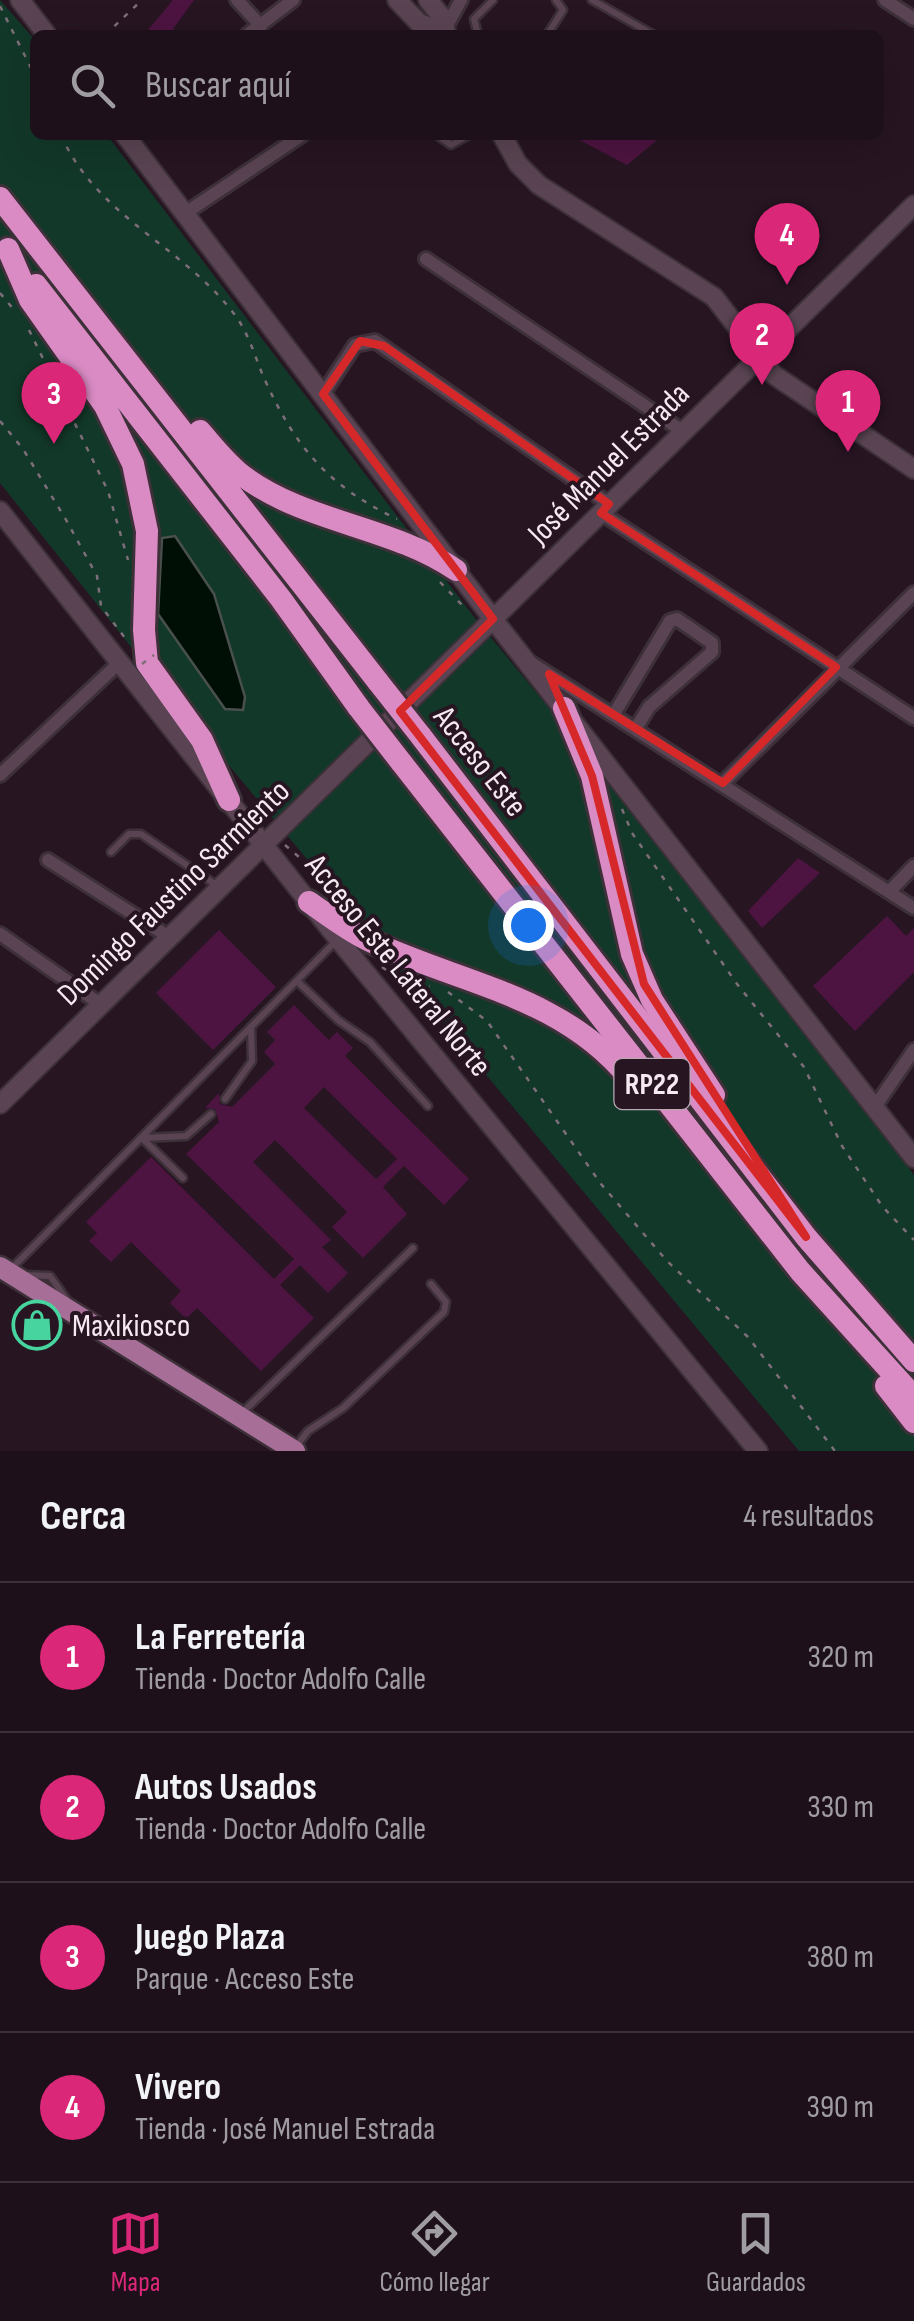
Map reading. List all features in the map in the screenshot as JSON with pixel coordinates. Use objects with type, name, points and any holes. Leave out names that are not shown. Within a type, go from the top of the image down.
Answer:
[{"type":"highway","points":[[7,208],[228,463],[246,478],[297,504],[401,538],[456,570]]},
{"type":"highway","name":"Acceso Este","points":[[7,208],[806,1237],[914,1360]]},
{"type":"highway","points":[[4,244],[30,300],[106,406],[133,464],[147,531],[144,630],[148,663],[202,740],[229,800]]},
{"type":"highway","name":"Acceso Este","points":[[4,244],[281,600],[359,708],[800,1271],[914,1397]]},
{"type":"highway","points":[[564,708],[592,776],[624,926],[644,984],[806,1237]]},
{"type":"highway","points":[[309,902],[344,934],[517,996],[587,1037],[616,1062],[722,1192],[800,1271]]},
{"type":"highway","points":[[846,1285],[914,1341]]},
{"type":"highway","points":[[842,1321],[858,1351],[914,1422]]},
{"type":"main road","points":[[6,1272],[294,1450]]},
{"type":"street","points":[[20,0],[43,30]]},
{"type":"street","points":[[237,0],[261,26]]},
{"type":"street","points":[[255,30],[293,0]]},
{"type":"street","points":[[397,0],[419,24],[434,30]]},
{"type":"street","points":[[428,0],[442,17],[444,30]]},
{"type":"street","points":[[446,30],[461,0]]},
{"type":"street","points":[[885,0],[914,19]]},
{"type":"street","points":[[128,140],[492,619],[794,999],[914,1158]]},
{"type":"street","points":[[184,214],[295,140]]},
{"type":"street","points":[[505,140],[518,164],[538,186],[714,297],[756,358],[774,376],[914,469]]},
{"type":"street","name":"José Manuel Estrada","points":[[388,722],[756,358],[912,211]]},
{"type":"street","points":[[426,259],[684,432]]},
{"type":"street","points":[[323,394],[355,345],[368,340],[384,346],[605,508],[914,718]]},
{"type":"street","name":"Acceso Este Lateral Norte","points":[[0,511],[128,659],[229,800],[309,902]]},
{"type":"street","points":[[723,783],[914,593]]},
{"type":"street","points":[[614,714],[670,621],[678,619],[712,643],[712,652],[649,707],[636,728]]},
{"type":"street","points":[[524,658],[914,908]]},
{"type":"street","points":[[0,775],[128,659]]},
{"type":"street","name":"Domingo Faustino Sarmiento","points":[[0,1104],[388,722]]},
{"type":"street","points":[[48,860],[169,937]]},
{"type":"street","points":[[890,891],[914,866]]},
{"type":"street","points":[[0,934],[100,1004]]},
{"type":"street","name":"Acceso Este Lateral Norte","points":[[344,934],[758,1451]]},
{"type":"street","points":[[874,1108],[914,1050]]},
{"type":"lane","points":[[477,30],[474,18],[493,0]]},
{"type":"lane","points":[[550,30],[563,10],[556,0]]},
{"type":"lane","points":[[592,0],[645,30]]},
{"type":"lane","points":[[111,852],[130,834],[141,834],[220,888]]},
{"type":"lane","points":[[6,1272],[344,934]]},
{"type":"lane","points":[[297,981],[370,1042],[428,1106]]},
{"type":"lane","points":[[225,1099],[242,1082],[252,1061],[251,1027]]},
{"type":"lane","points":[[142,1138],[186,1136],[211,1114]]},
{"type":"lane","points":[[142,1138],[183,1178]]},
{"type":"lane","points":[[239,1416],[413,1248]]},
{"type":"lane","points":[[294,1450],[308,1431],[343,1408],[444,1312],[446,1302],[432,1284]]},
{"type":"path","points":[[110,30],[142,0]]},
{"type":"path","points":[[0,6],[30,66]]},
{"type":"path","points":[[64,140],[88,182],[110,207],[184,264],[236,316],[278,409],[314,462],[376,508]]},
{"type":"path","points":[[0,294],[25,322],[108,491],[128,560]]},
{"type":"path","points":[[0,422],[23,449],[65,518],[98,576],[101,606],[133,647],[132,630]]},
{"type":"path","points":[[128,659],[142,664],[154,655]]},
{"type":"path","points":[[619,799],[632,833],[737,984],[804,1067],[842,1146],[882,1206],[914,1240]]},
{"type":"path","points":[[285,845],[360,910],[344,934]]},
{"type":"path","points":[[430,985],[458,996],[486,1021],[601,1184],[667,1261],[748,1337],[835,1451]]},
{"type":"highlighted area","points":[[360,341],[384,346],[609,504],[601,513],[836,667],[723,783],[549,674],[592,776],[644,984],[806,1237],[400,711],[493,619],[323,394]]},
{"type":"green space","points":[[0,0],[30,34],[30,140],[111,140],[474,617],[792,1002],[914,1175],[914,1451],[799,1451],[143,662],[0,483]]},
{"type":"shaded area","points":[[175,536],[214,594],[245,697],[243,710],[225,709],[158,614],[162,538]]},
{"type":"building","points":[[173,0],[194,0],[174,30],[148,30]]},
{"type":"building","points":[[580,140],[657,140],[627,165]]},
{"type":"building","points":[[798,858],[820,873],[762,928],[748,911]]},
{"type":"building","points":[[887,916],[906,936],[914,928],[914,972],[855,1031],[813,986]]},
{"type":"building","points":[[219,930],[276,987],[213,1050],[156,993]]},
{"type":"building","points":[[294,1005],[329,1040],[337,1032],[353,1048],[345,1056],[469,1179],[444,1205],[404,1166],[383,1187],[407,1214],[363,1258],[332,1227],[347,1212],[275,1140],[253,1162],[331,1240],[322,1247],[348,1273],[328,1293],[300,1265],[280,1285],[314,1318],[261,1371],[197,1308],[186,1319],[170,1303],[181,1291],[131,1242],[111,1262],[89,1241],[97,1233],[86,1222],[151,1157],[274,1279],[294,1259],[186,1154],[219,1122],[215,1109],[205,1108],[219,1093],[220,1104],[232,1107],[275,1064],[264,1052],[275,1040],[267,1032]],"holes":[[[324,1087],[397,1159],[376,1179],[304,1108]]]},
{"type":"place","name":"Vivero","points":[[787,285]]},
{"type":"place","name":"Autos Usados","points":[[762,385]]},
{"type":"place","name":"Juego Plaza","points":[[54,444]]},
{"type":"place","name":"La Ferretería","points":[[848,452]]},
{"type":"place","name":"Maxikiosco","points":[[37,1325]]}]
